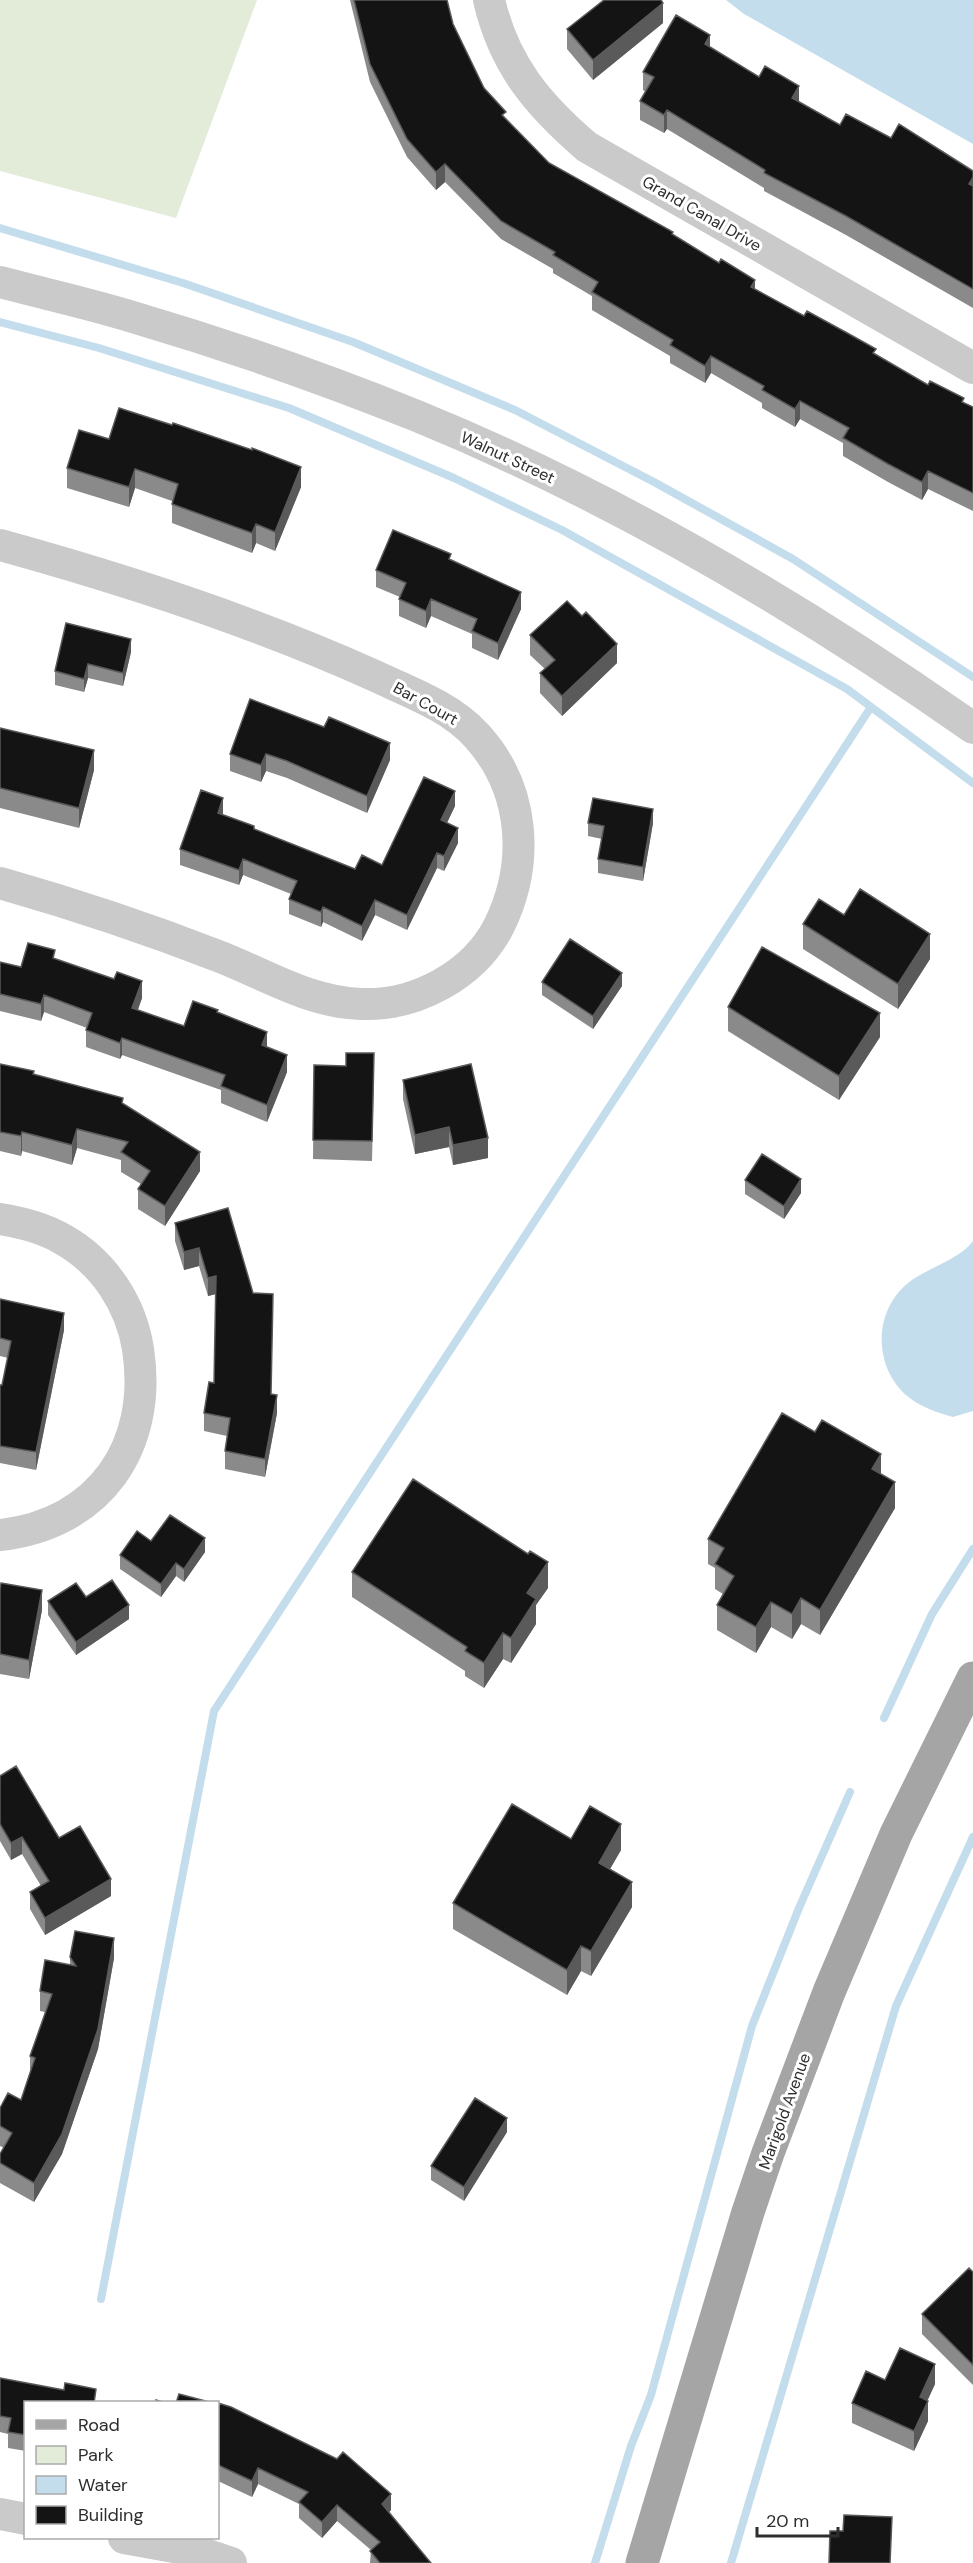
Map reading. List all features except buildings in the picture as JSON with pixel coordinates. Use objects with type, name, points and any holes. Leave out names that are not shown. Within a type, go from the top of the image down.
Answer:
[{"type":"main road","name":"Marigold Avenue","points":[[642,2563],[747,2212],[768,2153],[829,1992],[896,1834],[973,1678]]},
{"type":"street","name":"Grand Canal Drive","points":[[489,0],[502,40],[528,87],[546,110],[588,147],[973,368]]},
{"type":"street","name":"Walnut Street","points":[[0,282],[206,339],[348,390],[488,447],[595,497],[707,557],[816,622],[973,728]]},
{"type":"street","name":"Bar Court","points":[[0,545],[98,572],[250,625],[335,658],[419,696],[452,714],[476,734],[495,758],[508,785],[516,814],[519,848],[515,885],[510,903],[494,936],[455,976],[440,986],[394,1002],[362,1004],[331,1001],[300,991],[221,957],[111,916],[0,882]]},
{"type":"street","points":[[0,1219],[27,1224],[64,1240],[81,1251],[110,1280],[125,1306],[136,1335],[142,1384],[140,1413],[135,1432],[127,1450],[105,1483],[70,1513],[32,1529],[0,1535]]},
{"type":"street","points":[[0,2514],[24,2519]]},
{"type":"street","points":[[130,2539],[196,2551],[231,2563]]},
{"type":"green space","points":[[0,0],[257,0],[176,218],[0,171]]},
{"type":"water","points":[[726,0],[973,0],[973,144],[744,14]]},
{"type":"water","points":[[973,1241],[973,1411],[953,1417],[921,1405],[899,1387],[890,1374],[884,1358],[883,1326],[896,1295],[908,1283],[959,1254]]},
{"type":"waterway","points":[[0,228],[183,283],[353,342],[515,410],[654,482],[793,559],[973,677]]},
{"type":"waterway","points":[[0,322],[99,348],[289,408],[454,478],[562,530],[847,689],[973,783]]},
{"type":"waterway","points":[[101,2299],[214,1711],[871,707]]},
{"type":"waterway","points":[[884,1718],[932,1614],[973,1549]]},
{"type":"waterway","points":[[595,2563],[631,2446],[651,2395],[752,2026],[799,1908],[850,1792]]},
{"type":"waterway","points":[[731,2563],[896,2006],[973,1837]]}]
